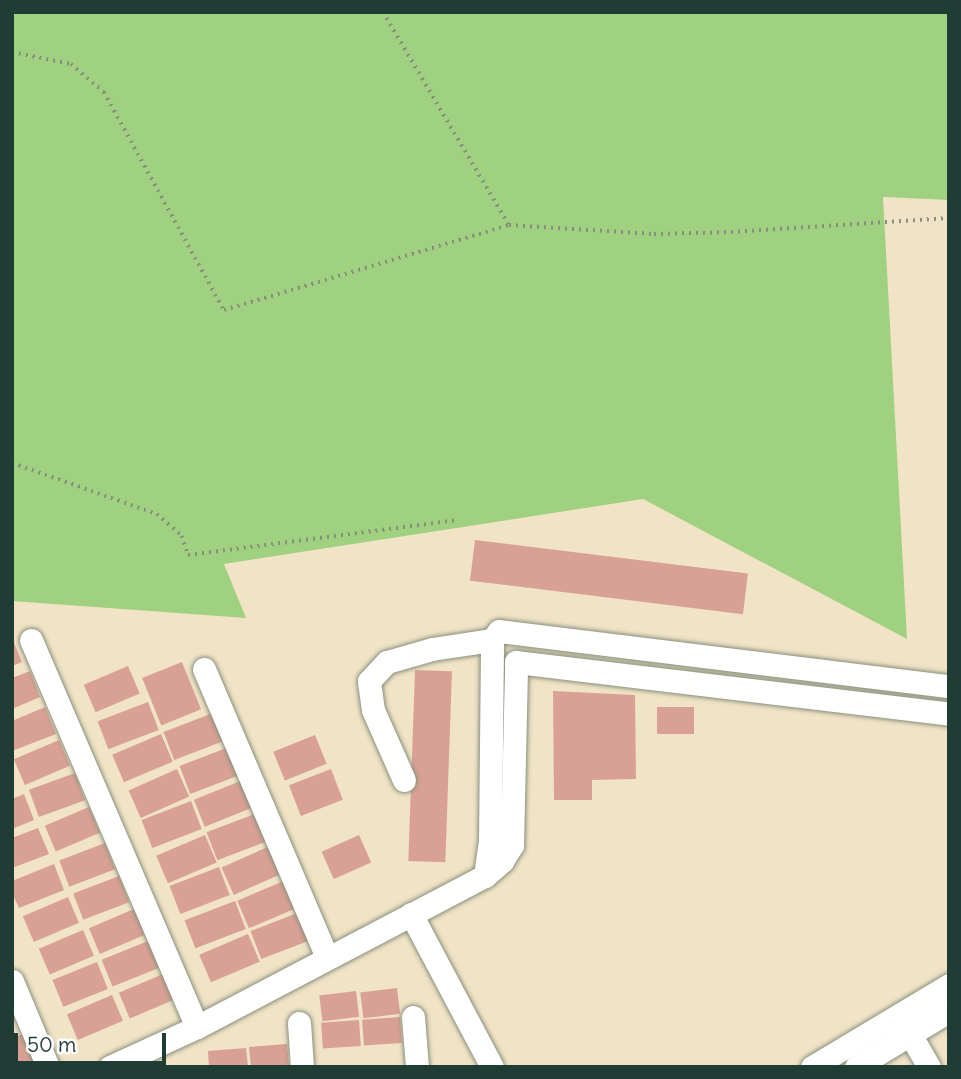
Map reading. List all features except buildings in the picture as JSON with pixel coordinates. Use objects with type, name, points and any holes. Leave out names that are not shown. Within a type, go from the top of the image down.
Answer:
[{"type":"lane","points":[[404,780],[373,710],[369,681],[387,662],[432,649],[493,637],[499,631],[949,686]]},
{"type":"lane","points":[[493,637],[516,663],[949,714]]},
{"type":"lane","points":[[485,876],[491,839],[493,637]]},
{"type":"lane","points":[[31,640],[197,1027]]},
{"type":"lane","points":[[722,657],[722,687]]},
{"type":"lane","points":[[110,1067],[197,1027],[411,915],[485,876],[502,861],[512,845],[516,663]]},
{"type":"lane","points":[[204,669],[327,958]]},
{"type":"lane","points":[[411,915],[492,1067]]},
{"type":"lane","points":[[12,981],[48,1067]]},
{"type":"lane","points":[[812,1067],[949,985]]},
{"type":"lane","points":[[856,1067],[949,1011]]},
{"type":"lane","points":[[412,1017],[417,1067]]},
{"type":"lane","points":[[299,1023],[302,1067]]},
{"type":"lane","points":[[910,1034],[929,1067]]},
{"type":"path","points":[[383,12],[509,225]]},
{"type":"path","points":[[12,52],[71,64],[104,92],[224,310],[509,225],[667,234],[949,218]]},
{"type":"path","points":[[12,463],[157,514],[182,536],[188,555],[456,520]]},
{"type":"green space","points":[[12,12],[949,12],[949,200],[883,197],[907,639],[643,499],[224,564],[246,618],[12,601]]}]
